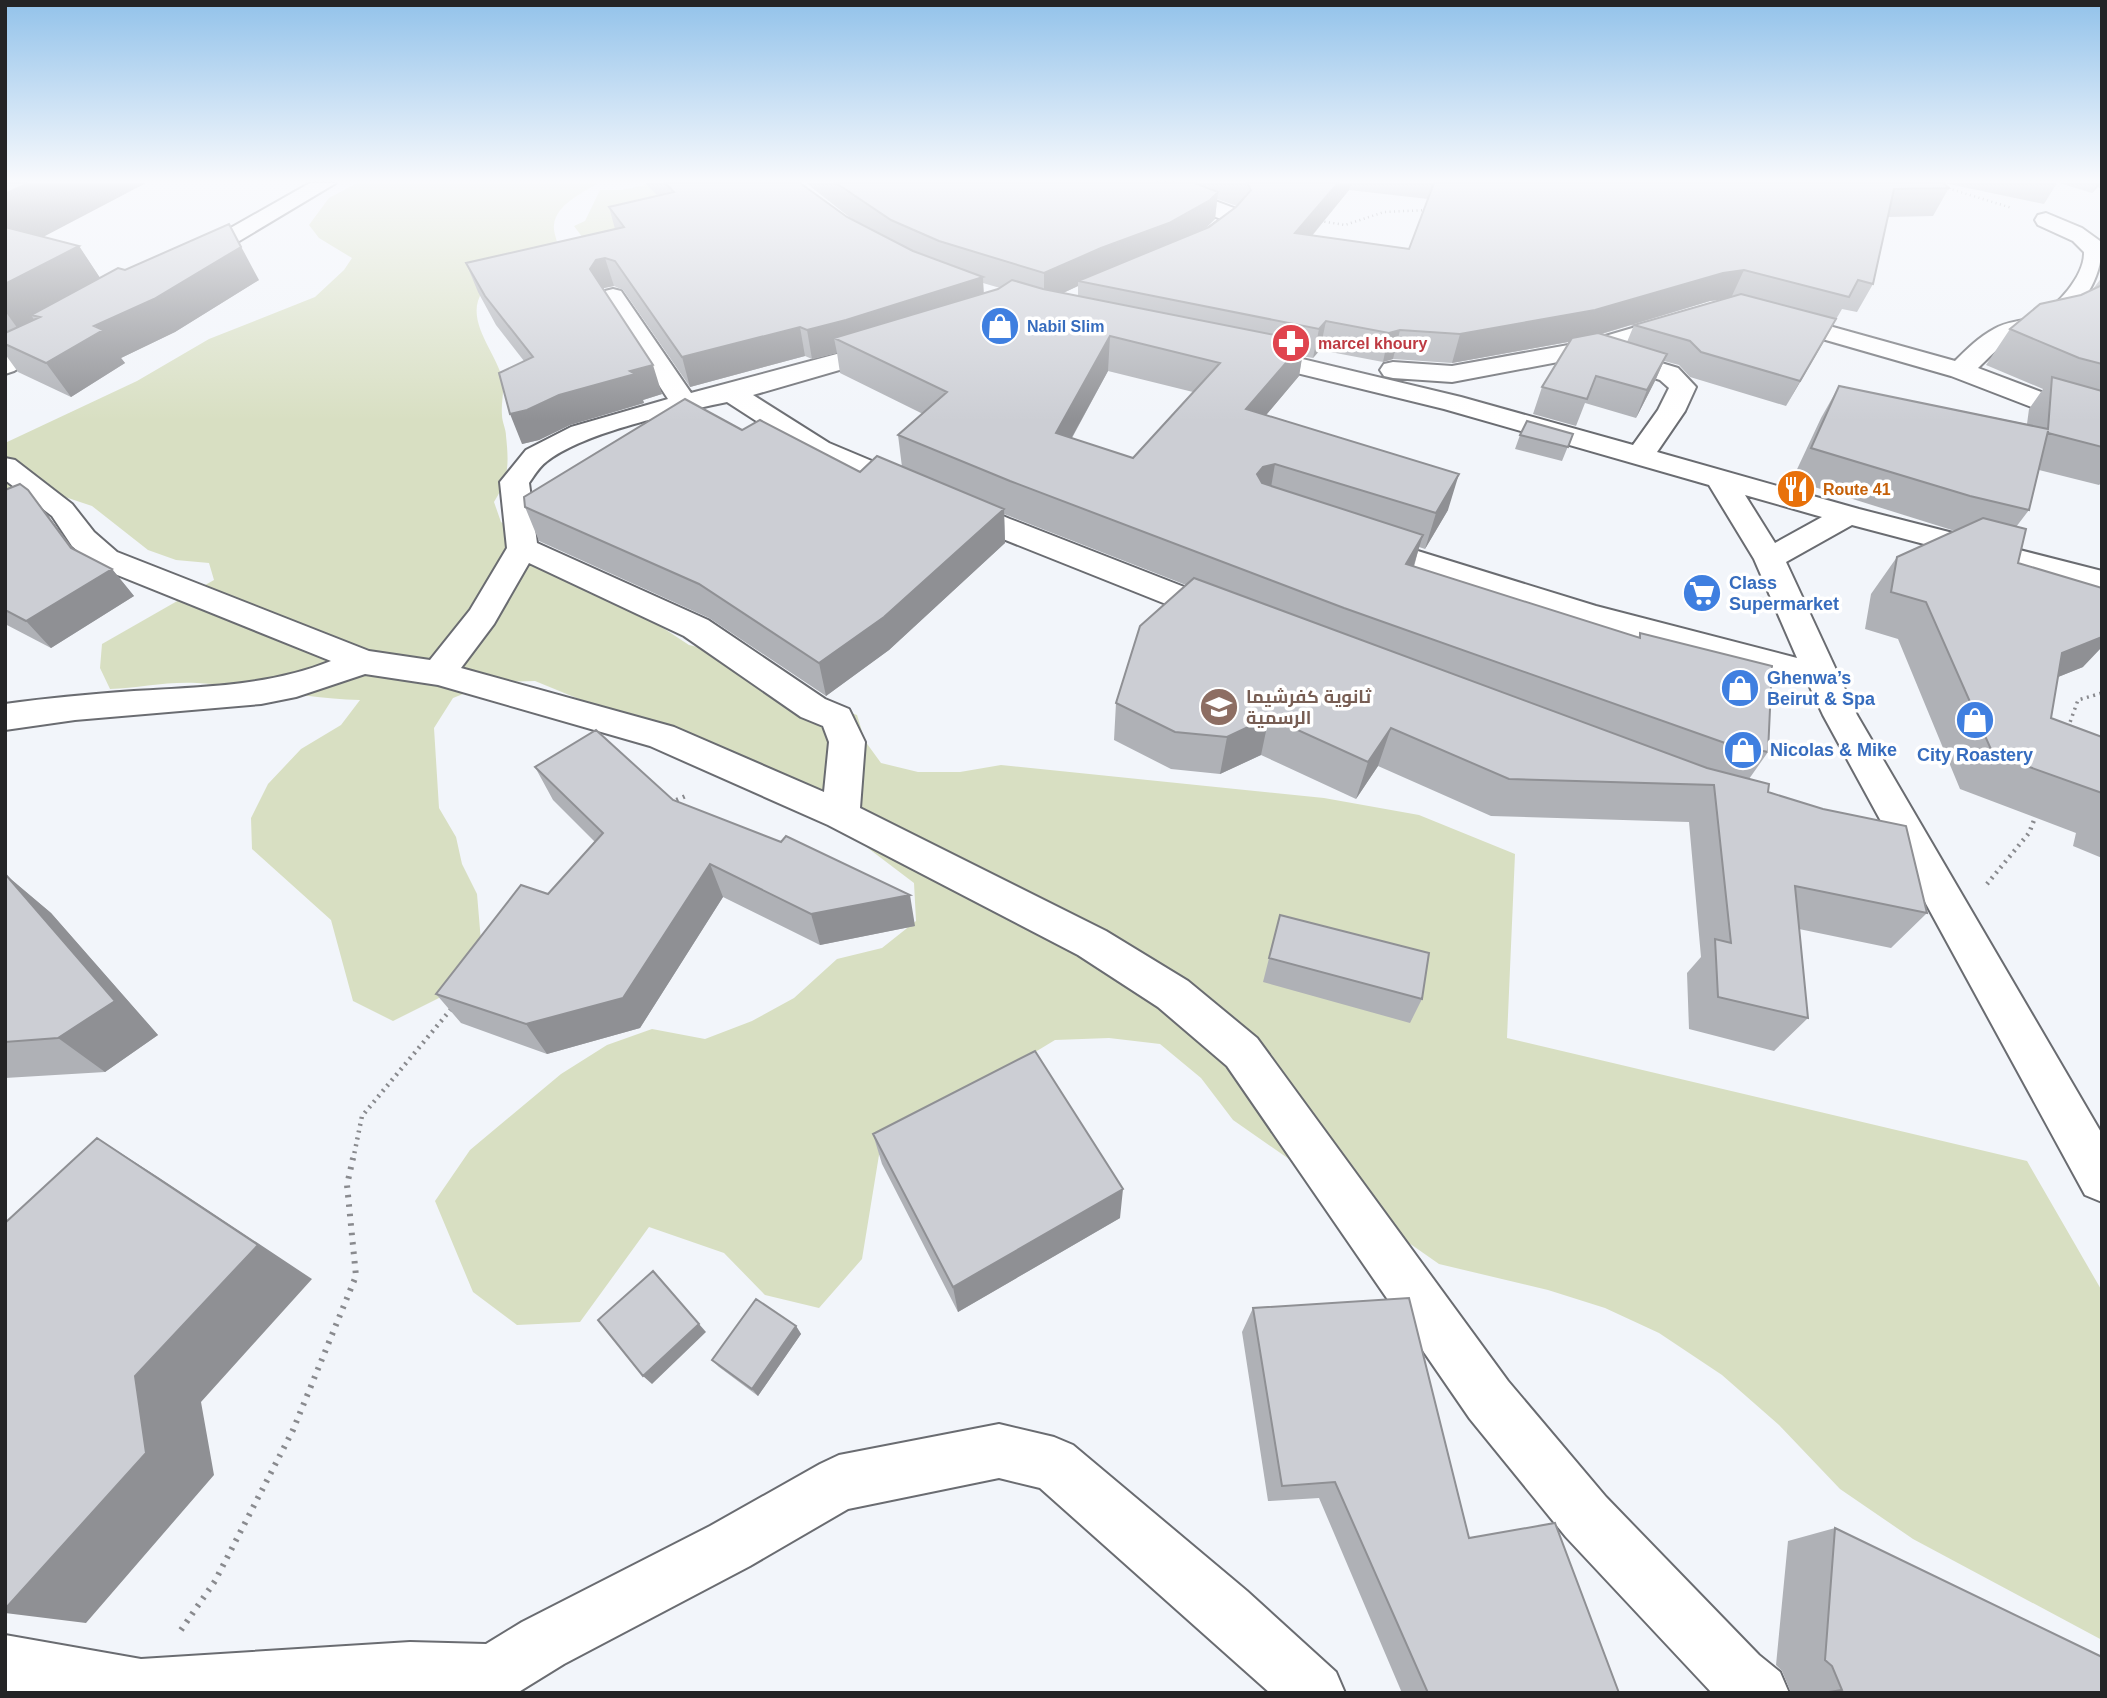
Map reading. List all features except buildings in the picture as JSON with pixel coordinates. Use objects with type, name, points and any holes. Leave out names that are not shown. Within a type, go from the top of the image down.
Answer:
[{"type":"street","points":[[167,273],[186,262]]},
{"type":"street","points":[[1961,370],[1994,339],[2009,331],[2047,321],[2054,316],[2087,280],[2095,262]]},
{"type":"street","points":[[613,296],[684,403]]},
{"type":"street","points":[[1753,312],[1961,370],[2043,402],[2102,420]]},
{"type":"street","points":[[1273,359],[1452,374],[1589,349],[1707,313]]},
{"type":"street","points":[[5,366],[72,326]]},
{"type":"street","points":[[5,356],[48,339]]},
{"type":"street","points":[[439,673],[482,616],[522,548],[514,482],[536,456],[581,433],[911,341]]},
{"type":"street","points":[[1222,348],[1452,402],[1848,515],[2102,581]]},
{"type":"street","points":[[1589,349],[1670,374],[1683,387],[1671,411],[1639,457]]},
{"type":"street","points":[[731,393],[819,449],[999,526],[1244,623]]},
{"type":"street","points":[[5,466],[62,510],[83,540],[106,559],[362,662],[439,673],[661,736],[742,769],[841,815],[1092,943],[1173,994],[1242,1052],[1489,1400],[1586,1517],[1738,1676],[1759,1693]]},
{"type":"street","points":[[1721,480],[1769,558],[1840,715],[2102,1179]]},
{"type":"street","points":[[1769,558],[1848,515]]},
{"type":"street","points":[[1336,535],[1588,615],[1825,677]]},
{"type":"street","points":[[522,548],[695,628],[813,708],[838,718],[847,743],[841,815]]},
{"type":"street","points":[[5,717],[85,706],[210,699],[279,689],[330,678],[362,662]]},
{"type":"street","points":[[1867,825],[1905,828]]},
{"type":"street","points":[[5,1665],[139,1691],[410,1672],[489,1683],[543,1643],[730,1546],[839,1483],[999,1451],[1054,1464],[1226,1612],[1315,1693]]},
{"type":"path","points":[[2066,733],[2078,700],[2102,693]]},
{"type":"path","points":[[659,808],[742,769]]},
{"type":"path","points":[[1956,923],[2029,833],[2038,808]]},
{"type":"path","points":[[139,1691],[215,1581],[293,1430],[356,1276],[347,1185],[362,1116],[461,998]]},
{"type":"green space","points":[[349,262],[531,262],[488,287],[478,302],[479,325],[503,382],[502,415],[506,433],[507,463],[503,486],[494,502],[501,522],[689,645],[765,663],[815,701],[857,715],[865,741],[881,763],[918,772],[960,772],[1001,765],[1324,798],[1419,815],[1515,854],[1507,1038],[2027,1161],[2102,1291],[2102,1640],[1913,1539],[1840,1489],[1779,1425],[1722,1375],[1659,1333],[1605,1308],[1548,1290],[1439,1264],[1233,1120],[1201,1078],[1160,1044],[1109,1038],[1055,1040],[1017,1063],[924,1132],[879,1155],[862,1259],[819,1308],[765,1295],[724,1253],[649,1227],[580,1322],[517,1325],[473,1292],[435,1201],[470,1150],[561,1074],[607,1045],[652,1029],[705,1039],[752,1021],[794,998],[837,959],[882,948],[916,921],[914,883],[852,836],[613,713],[535,681],[493,682],[453,698],[434,728],[439,808],[456,837],[462,864],[477,894],[483,965],[439,998],[393,1021],[353,1001],[331,920],[252,849],[251,818],[268,784],[301,749],[341,725],[360,700],[197,683],[110,689],[100,668],[102,644],[214,580],[209,563],[176,560],[148,550],[92,506],[44,490],[5,504],[5,443],[137,381],[209,339],[315,297]]},
{"type":"place","name":"Nabil Slim","points":[[1000,326]]},
{"type":"place","name":"marcel khoury","points":[[1291,343]]},
{"type":"place","name":"Route 41","points":[[1796,489]]},
{"type":"place","name":"Class Supermarket","points":[[1702,593]]},
{"type":"place","name":"Ghenwa’s Beirut & Spa","points":[[1740,688]]},
{"type":"place","name":"ثانوية كفرشيما الرسمية","points":[[1219,707]]},
{"type":"place","name":"City Roastery","points":[[1975,720]]},
{"type":"place","name":"Nicolas & Mike","points":[[1743,750]]}]
